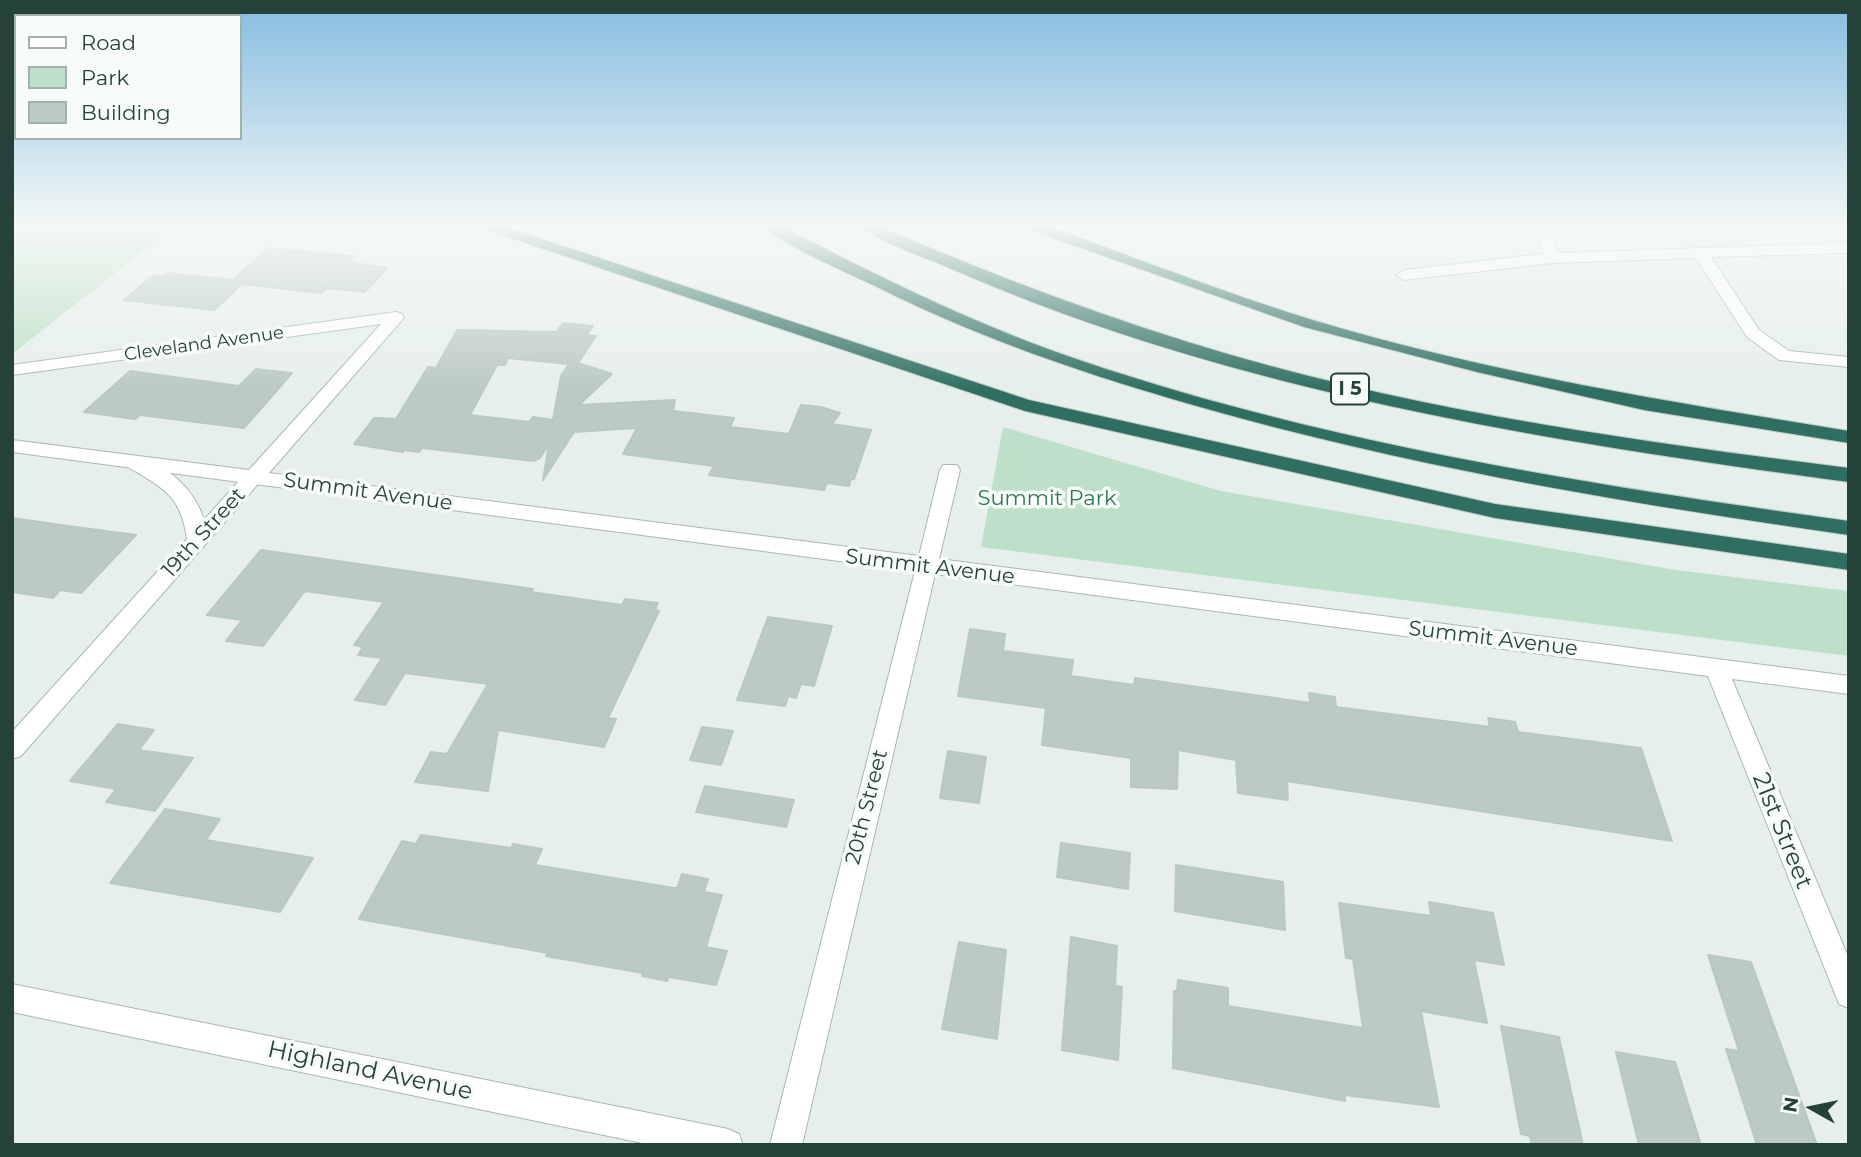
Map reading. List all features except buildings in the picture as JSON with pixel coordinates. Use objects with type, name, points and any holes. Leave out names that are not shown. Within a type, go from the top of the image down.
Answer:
[{"type":"highway","points":[[657,282],[1026,405],[1495,511],[1849,562]]},
{"type":"highway","name":"I 5","points":[[885,282],[968,322],[1091,369],[1266,420],[1472,466],[1636,498],[1849,528]]},
{"type":"highway","name":"I 5","points":[[996,282],[1058,305],[1293,376],[1496,421],[1849,475]]},
{"type":"highway","points":[[1191,282],[1310,324],[1476,367],[1644,404],[1849,437]]},
{"type":"street","points":[[1720,282],[1753,333],[1785,356],[1849,362]]},
{"type":"street","name":"Cleveland Avenue","points":[[12,370],[396,317]]},
{"type":"street","name":"19th Street","points":[[12,749],[396,317]]},
{"type":"street","name":"Summit Avenue","points":[[12,446],[925,567],[1849,685]]},
{"type":"street","points":[[135,462],[178,489],[186,498],[195,519],[197,541]]},
{"type":"street","name":"20th Street","points":[[786,1145],[950,470]]},
{"type":"street","name":"21st Street","points":[[1716,668],[1849,994]]},
{"type":"street","name":"Highland Avenue","points":[[12,998],[728,1145]]},
{"type":"green space","points":[[12,282],[104,282],[12,354]]},
{"type":"green space","name":"Summit Park","points":[[1003,427],[1221,491],[1676,570],[1849,591],[1849,656],[981,547]]}]
